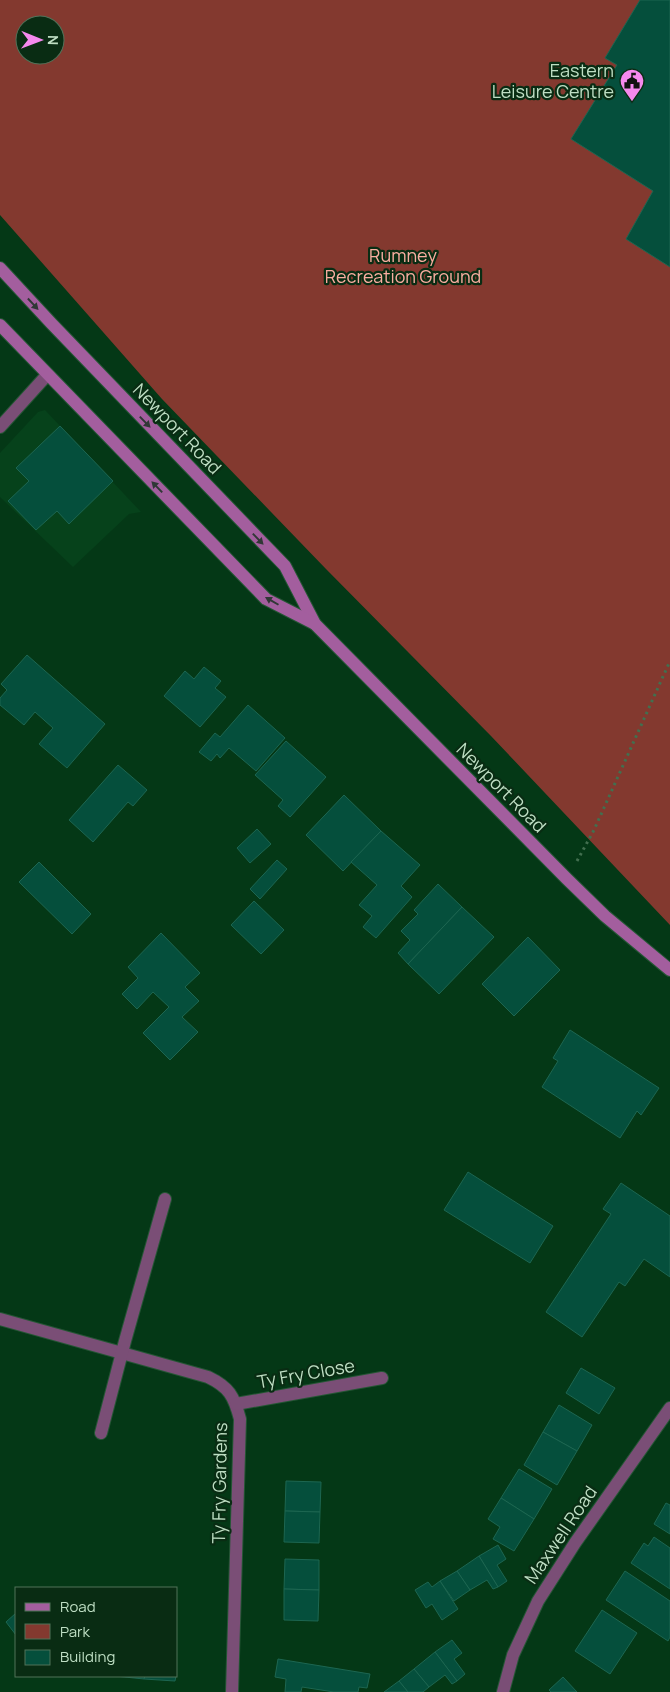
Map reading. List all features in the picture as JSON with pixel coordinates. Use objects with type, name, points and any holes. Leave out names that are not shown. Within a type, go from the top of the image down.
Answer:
[{"type":"main road","name":"Newport Road","points":[[0,268],[50,323],[285,566],[315,624],[567,879],[605,916],[670,970]]},
{"type":"main road","name":"Newport Road","points":[[0,324],[47,375],[266,599],[315,624]]},
{"type":"street","points":[[0,427],[47,375]]},
{"type":"street","points":[[101,1433],[165,1199]]},
{"type":"street","name":"Ty Fry Gardens","points":[[0,1319],[208,1377],[219,1382],[230,1391],[240,1419],[232,1692]]},
{"type":"street","name":"Ty Fry Close","points":[[236,1404],[382,1378]]},
{"type":"street","name":"Maxwell Road","points":[[503,1692],[514,1655],[538,1601],[575,1543],[670,1408]]},
{"type":"path","points":[[567,879],[594,830],[670,661]]},
{"type":"shaded area","points":[[45,410],[141,512],[129,514],[73,567],[0,497],[0,453],[38,412]]},
{"type":"green space","name":"Rumney Recreation Ground","points":[[0,0],[670,0],[670,925],[491,736],[162,399],[0,215]]},
{"type":"building","name":"Eastern Leisure Centre","points":[[640,0],[670,0],[670,267],[626,239],[653,191],[571,139],[617,65],[605,58]]},
{"type":"building","points":[[60,426],[113,481],[69,524],[57,511],[36,530],[8,501],[29,481],[16,468]]},
{"type":"building","points":[[27,655],[105,724],[67,768],[39,744],[53,728],[35,712],[24,725],[0,705],[0,698],[7,690],[1,684]]},
{"type":"building","points":[[204,667],[221,681],[215,688],[226,697],[200,727],[164,696],[185,671],[194,679]]},
{"type":"building","points":[[248,705],[285,738],[256,771],[229,748],[220,758],[217,754],[211,761],[199,752],[215,733],[220,737]]},
{"type":"building","points":[[286,741],[326,777],[290,817],[278,806],[283,800],[255,775]]},
{"type":"building","points":[[118,765],[147,790],[133,806],[128,802],[93,842],[69,820]]},
{"type":"building","points":[[344,795],[381,831],[343,871],[306,835]]},
{"type":"building","points":[[257,829],[271,844],[250,863],[237,848]]},
{"type":"building","points":[[381,831],[420,865],[401,886],[412,897],[376,938],[363,927],[372,916],[359,905],[377,885],[351,862]]},
{"type":"building","points":[[277,860],[287,869],[260,899],[250,889]]},
{"type":"building","points":[[39,862],[91,914],[72,934],[19,882]]},
{"type":"building","points":[[438,884],[462,907],[408,964],[398,953],[410,940],[401,931],[418,914],[414,910]]},
{"type":"building","points":[[254,901],[284,930],[261,954],[231,925]]},
{"type":"building","points":[[462,907],[494,937],[439,994],[408,964]]},
{"type":"building","points":[[161,933],[200,973],[185,987],[199,1001],[182,1017],[198,1032],[170,1060],[143,1033],[169,1007],[153,992],[137,1009],[122,994],[138,978],[128,967]]},
{"type":"building","points":[[528,937],[560,970],[514,1016],[482,984]]},
{"type":"building","points":[[570,1030],[659,1088],[641,1115],[637,1111],[620,1138],[542,1087],[558,1061],[553,1058]]},
{"type":"building","points":[[468,1172],[553,1226],[530,1263],[444,1210]]},
{"type":"building","points":[[621,1183],[670,1216],[670,1277],[644,1259],[625,1286],[619,1282],[582,1337],[546,1312],[611,1214],[603,1209]]},
{"type":"building","points":[[581,1368],[615,1388],[599,1414],[566,1393]]},
{"type":"building","points":[[559,1405],[592,1425],[577,1451],[543,1432]]},
{"type":"building","points":[[543,1432],[577,1451],[557,1485],[524,1465]]},
{"type":"building","points":[[519,1469],[552,1489],[534,1519],[501,1498]]},
{"type":"building","points":[[286,1481],[321,1482],[320,1512],[285,1511]]},
{"type":"building","points":[[501,1498],[534,1519],[514,1551],[493,1539],[500,1527],[488,1519]]},
{"type":"building","points":[[666,1503],[670,1505],[670,1534],[654,1524]]},
{"type":"building","points":[[285,1511],[320,1512],[319,1543],[284,1542]]},
{"type":"building","points":[[654,1537],[670,1548],[670,1589],[631,1563],[644,1543],[648,1546]]},
{"type":"building","points":[[498,1545],[506,1559],[497,1565],[507,1581],[498,1587],[479,1556]]},
{"type":"building","points":[[479,1556],[498,1587],[493,1589],[487,1580],[470,1590],[457,1571]]},
{"type":"building","points":[[285,1559],[319,1560],[319,1590],[284,1589]]},
{"type":"building","points":[[457,1571],[470,1590],[454,1601],[440,1581]]},
{"type":"building","points":[[625,1571],[670,1601],[670,1637],[668,1641],[606,1600]]},
{"type":"building","points":[[440,1581],[458,1609],[442,1620],[432,1604],[426,1608],[415,1590],[428,1582],[432,1587]]},
{"type":"building","points":[[284,1589],[319,1590],[318,1621],[284,1620]]},
{"type":"building","points":[[602,1610],[637,1633],[610,1674],[575,1651]]},
{"type":"building","points":[[15,1614],[15,1634],[6,1622]]},
{"type":"building","points":[[452,1640],[462,1653],[454,1659],[465,1674],[457,1681],[435,1652]]},
{"type":"building","points":[[435,1652],[457,1681],[452,1684],[445,1675],[429,1687],[414,1669]]},
{"type":"building","points":[[278,1659],[370,1674],[367,1688],[359,1687],[358,1692],[334,1692],[302,1687],[301,1692],[285,1692],[286,1679],[275,1677]]},
{"type":"building","points":[[414,1669],[429,1687],[423,1692],[408,1692],[399,1681]]},
{"type":"building","points":[[125,1677],[145,1677],[144,1679]]},
{"type":"building","points":[[145,1677],[176,1677],[175,1681],[144,1679]]},
{"type":"building","points":[[563,1677],[577,1692],[551,1692],[549,1690]]},
{"type":"building","points":[[399,1681],[408,1692],[384,1692]]},
{"type":"place","name":"Eastern Leisure Centre","points":[[632,102]]}]
